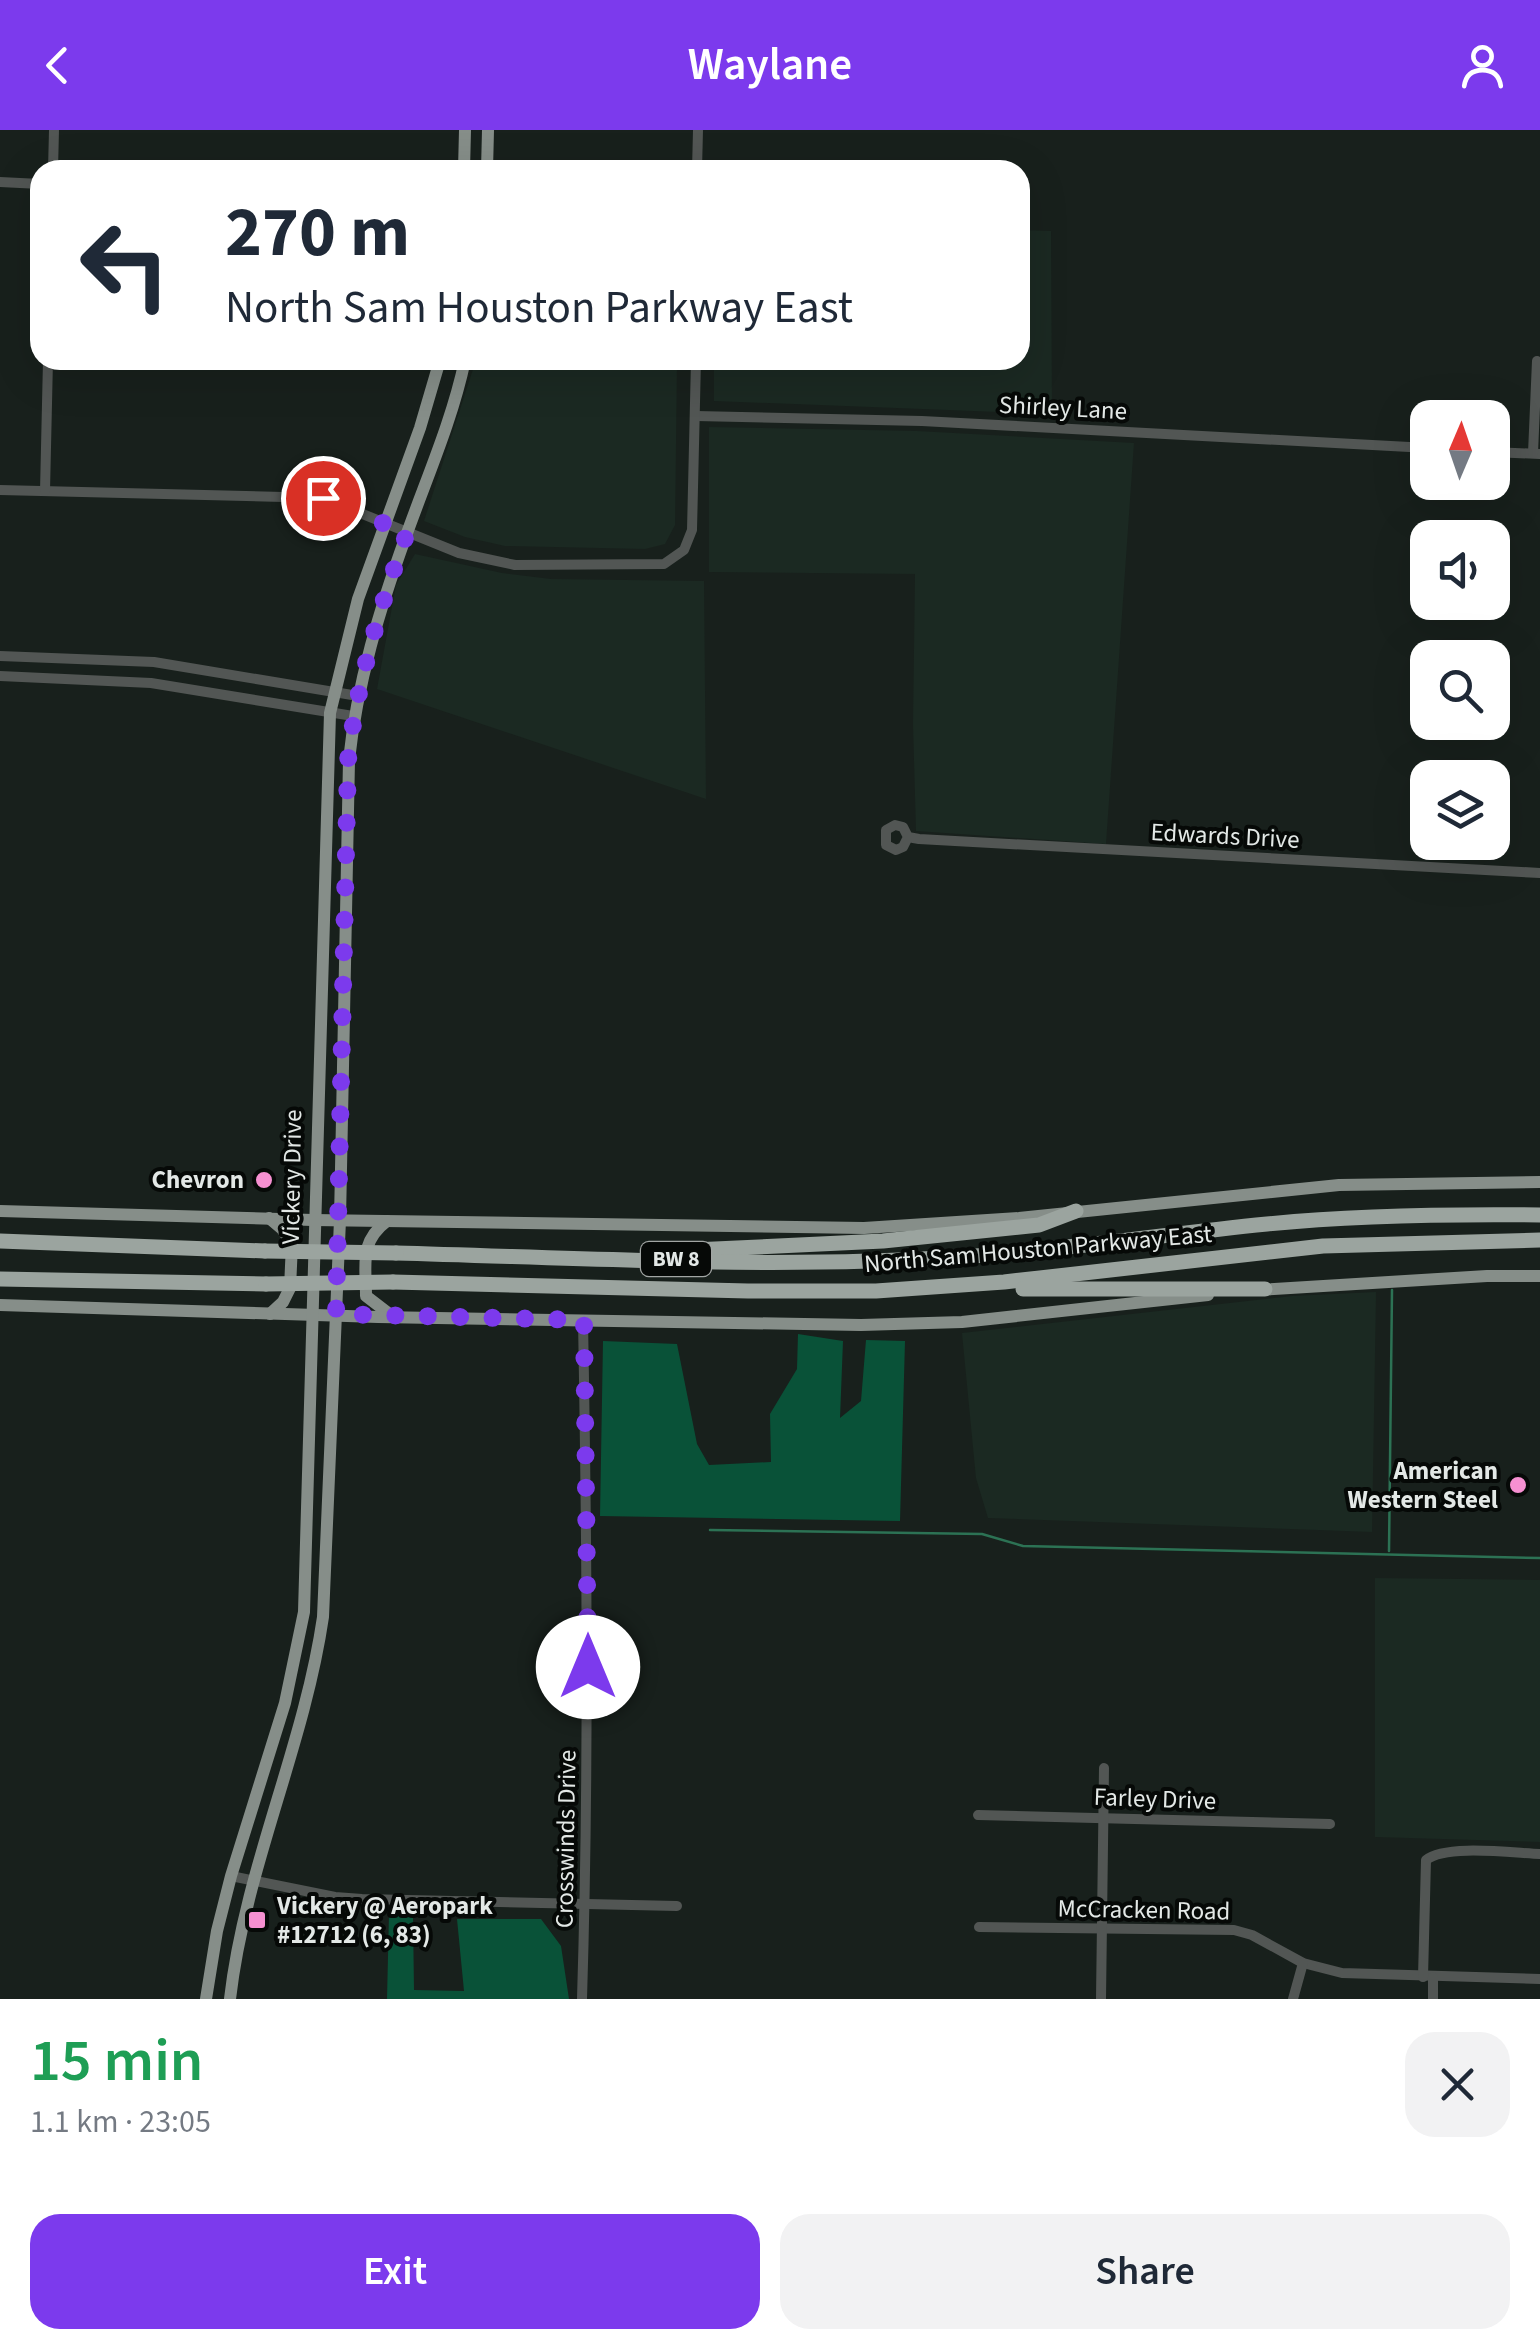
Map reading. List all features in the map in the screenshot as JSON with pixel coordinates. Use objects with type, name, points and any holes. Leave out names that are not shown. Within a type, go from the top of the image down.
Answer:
[{"type":"highway","points":[[578,1258],[883,1241],[1039,1224],[1076,1212]]},
{"type":"highway","name":"North Sam Houston Parkway East","points":[[0,1241],[578,1258],[918,1260],[1036,1251],[1268,1224],[1540,1212]]},
{"type":"highway","name":"North Sam Houston Parkway East","points":[[0,1280],[393,1282],[748,1291],[914,1289],[1051,1278],[1323,1246],[1540,1242]]},
{"type":"highway","points":[[914,1289],[1265,1289]]},
{"type":"main road","points":[[464,160],[465,130]]},
{"type":"main road","points":[[487,160],[488,130]]},
{"type":"main road","name":"Vickery Drive","points":[[206,1999],[230,1876],[285,1703],[304,1612],[330,713],[358,599],[437,370]]},
{"type":"main road","name":"Vickery Drive","points":[[230,1999],[253,1882],[287,1773],[318,1653],[323,1617],[340,1220],[348,760],[353,716],[407,533],[444,436],[463,370]]},
{"type":"main road","points":[[327,819],[348,820]]},
{"type":"main road","points":[[321,949],[346,950]]},
{"type":"main road","name":"North Sam Houston Parkway East","points":[[0,1211],[864,1228],[1076,1212],[1340,1185],[1540,1182]]},
{"type":"main road","points":[[269,1218],[292,1244],[290,1288],[270,1314]]},
{"type":"main road","points":[[387,1221],[366,1242],[366,1296],[393,1317]]},
{"type":"main road","points":[[0,1305],[761,1325],[960,1322],[1265,1289],[1540,1276]]},
{"type":"main road","points":[[310,1468],[330,1470]]},
{"type":"main road","points":[[285,1703],[302,1708]]},
{"type":"street","points":[[53,160],[54,130]]},
{"type":"street","points":[[697,160],[698,130]]},
{"type":"street","points":[[0,182],[30,184]]},
{"type":"street","points":[[1510,453],[1536,454],[1537,361]]},
{"type":"street","points":[[45,491],[48,370]]},
{"type":"street","points":[[0,490],[323,498],[459,553],[515,565],[664,564],[684,550],[692,530],[696,370]]},
{"type":"street","name":"Shirley Lane","points":[[696,416],[936,422],[1410,447]]},
{"type":"street","points":[[0,656],[131,660],[358,696]]},
{"type":"street","points":[[67,658],[67,678]]},
{"type":"street","points":[[192,689],[195,669]]},
{"type":"street","points":[[0,676],[192,689],[353,716]]},
{"type":"street","name":"Edwards Drive","points":[[908,838],[1540,873]]},
{"type":"street","name":"Crosswinds Drive","points":[[582,1999],[587,1904],[588,1596],[584,1320]]},
{"type":"street","points":[[1101,1999],[1104,1768]]},
{"type":"street","name":"Farley Drive","points":[[978,1816],[1330,1824]]},
{"type":"street","points":[[1433,1999],[1428,1977],[1424,1867],[1431,1855],[1540,1854]]},
{"type":"street","points":[[230,1876],[348,1898],[678,1906]]},
{"type":"street","name":"McCracken Road","points":[[979,1927],[1234,1930],[1252,1935],[1303,1963],[1342,1973],[1540,1978]]},
{"type":"street","points":[[1293,1999],[1303,1963]]},
{"type":"shaded area","points":[[1030,230],[1051,231],[1052,414],[714,401],[714,370],[1030,370]]},
{"type":"shaded area","points":[[473,370],[677,370],[675,525],[665,544],[645,549],[505,546],[465,537],[424,521]]},
{"type":"shaded area","points":[[709,427],[917,431],[1134,443],[1106,844],[916,831],[915,574],[709,572]]},
{"type":"shaded area","points":[[415,554],[551,579],[704,581],[706,799],[377,689],[396,585]]},
{"type":"shaded area","points":[[1376,1292],[1372,1532],[988,1518],[976,1478],[962,1333],[1292,1296]]},
{"type":"shaded area","points":[[1375,1578],[1540,1580],[1540,1842],[1375,1837]]},
{"type":"green space","points":[[798,1334],[843,1341],[840,1418],[861,1401],[866,1340],[905,1341],[900,1521],[600,1516],[603,1341],[677,1344],[697,1444],[709,1465],[771,1462],[770,1414],[797,1369]]},
{"type":"green space","points":[[389,1914],[413,1917],[414,1990],[464,1991],[457,1919],[541,1919],[561,1946],[569,1999],[387,1999]]},
{"type":"waterway","points":[[1389,1551],[1392,1290]]},
{"type":"waterway","points":[[710,1530],[982,1534],[1023,1546],[1540,1558]]},
{"type":"place","name":"Chevron","points":[[264,1180]]},
{"type":"place","name":"American Western Steel","points":[[1518,1485]]},
{"type":"place","name":"Vickery @ Aeropark #12712 (6, 83)","points":[[257,1920]]},
{"type":"route","points":[[323,498],[407,533],[369,650],[353,716],[348,760],[336,1314],[584,1320],[588,1667]]}]
